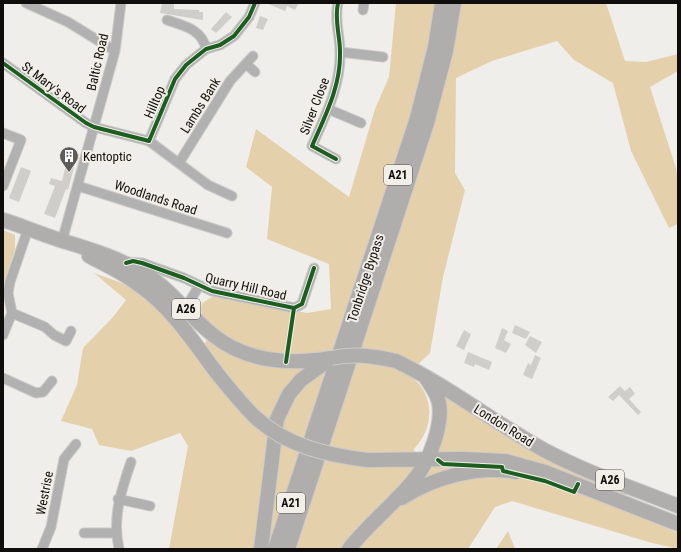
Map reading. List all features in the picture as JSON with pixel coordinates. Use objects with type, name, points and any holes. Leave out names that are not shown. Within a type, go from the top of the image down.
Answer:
[{"type":"highway","name":"Tonbridge Bypass","points":[[275,549],[416,118],[435,47],[442,3]]},
{"type":"highway","name":"Tonbridge Bypass","points":[[288,549],[427,123],[446,51],[454,3]]},
{"type":"highway","name":"Quarry Hill Road","points":[[3,220],[62,241],[99,251],[126,263],[162,286],[181,314],[216,372],[255,417],[285,438],[319,452],[368,460],[426,459],[505,461],[545,472],[678,524]]},
{"type":"highway","name":"Quarry Hill Road","points":[[62,241],[140,285],[181,314],[242,352],[312,366]]},
{"type":"highway","name":"London Road","points":[[312,366],[331,358],[351,354],[362,354],[396,361],[422,373],[544,450],[593,473],[678,506]]},
{"type":"highway","points":[[261,549],[277,420],[289,394],[312,366]]},
{"type":"highway","points":[[349,549],[385,509],[417,477],[432,448],[439,424],[438,401],[434,391],[422,373]]},
{"type":"highway","points":[[407,459],[418,454],[426,446],[439,424]]},
{"type":"highway","points":[[385,509],[411,492],[467,473],[502,470],[562,479]]},
{"type":"street","points":[[26,3],[68,22],[115,51]]},
{"type":"street","name":"Baltic Road","points":[[62,241],[115,51],[121,3]]},
{"type":"street","name":"Hilltop","points":[[149,141],[175,79],[186,65],[206,49],[220,45],[234,36],[249,17],[256,3]]},
{"type":"street","name":"Silver Close","points":[[336,159],[308,145],[328,109],[339,77],[340,52],[335,14],[338,3]]},
{"type":"street","points":[[167,20],[196,31],[204,40],[206,49]]},
{"type":"street","points":[[340,52],[383,57]]},
{"type":"street","name":"Lambs Bank","points":[[179,163],[230,81],[253,56]]},
{"type":"street","name":"St Mary's Road","points":[[3,63],[86,124],[94,127]]},
{"type":"street","points":[[246,64],[255,72]]},
{"type":"street","points":[[328,109],[361,123]]},
{"type":"street","points":[[94,127],[149,141],[208,185],[232,196]]},
{"type":"street","points":[[3,133],[21,140],[3,186]]},
{"type":"street","name":"Woodlands Road","points":[[78,186],[227,233]]},
{"type":"street","points":[[3,335],[12,313],[8,293],[10,282],[28,228]]},
{"type":"street","name":"Quarry Hill Road","points":[[126,263],[133,261],[142,263],[184,278],[212,291],[294,308],[302,304],[314,268]]},
{"type":"street","points":[[181,314],[199,286]]},
{"type":"street","points":[[12,313],[45,327],[54,335],[66,340],[71,331]]},
{"type":"street","points":[[3,378],[36,393],[43,392],[52,381]]},
{"type":"street","name":"Westrise","points":[[42,549],[51,527],[64,459],[76,444]]},
{"type":"street","points":[[119,549],[115,534],[118,499],[131,462]]},
{"type":"street","points":[[118,499],[150,506]]},
{"type":"street","points":[[84,533],[115,534]]},
{"type":"shaded area","points":[[396,3],[606,3],[625,61],[646,62],[678,54],[678,71],[650,87],[676,168],[678,180],[678,224],[669,228],[631,151],[613,83],[574,60],[557,41],[492,61],[456,78],[455,173],[465,190],[443,277],[430,353],[408,374],[419,384],[425,393],[428,401],[429,418],[424,434],[414,449],[416,466],[400,487],[518,473],[549,479],[593,496],[678,533],[678,549],[652,543],[512,501],[495,507],[468,549],[169,549],[188,446],[180,433],[131,451],[99,445],[92,429],[61,421],[77,385],[83,348],[113,317],[126,300],[94,273],[128,286],[151,299],[162,311],[186,344],[197,355],[209,337],[201,310],[202,303],[217,294],[307,313],[331,309],[329,264],[267,239],[272,187],[246,167],[256,129],[349,197],[375,109],[389,77]]},
{"type":"shaded area","points":[[3,230],[15,235],[15,249],[3,287]]},
{"type":"shaded area","points":[[436,389],[628,494],[622,497],[592,485],[430,456]]},
{"type":"shaded area","points":[[426,463],[460,465],[460,469],[427,479],[418,478]]},
{"type":"shaded area","points":[[508,531],[515,549],[496,549]]},
{"type":"building","points":[[162,3],[174,4],[174,9],[199,10],[199,12],[203,12],[203,20],[160,13]]},
{"type":"building","points":[[266,3],[299,3],[295,10],[287,6],[285,11]]},
{"type":"building","points":[[226,12],[232,17],[216,33],[211,29]]},
{"type":"building","points":[[260,16],[268,19],[263,30],[256,28]]},
{"type":"building","points":[[66,165],[74,167],[68,190],[66,189],[55,218],[44,214],[55,186],[49,184],[51,178],[62,181]]},
{"type":"building","points":[[21,167],[31,171],[19,202],[9,198]]},
{"type":"building","points":[[515,325],[530,332],[526,339],[512,333]]},
{"type":"building","points":[[502,328],[508,331],[504,340],[511,344],[506,353],[495,348]]},
{"type":"building","points":[[464,330],[471,334],[464,350],[456,346]]},
{"type":"building","points":[[530,336],[542,342],[536,353],[525,345]]},
{"type":"building","points":[[468,352],[492,362],[489,370],[475,364],[474,367],[464,363]]},
{"type":"building","points":[[535,355],[541,358],[532,379],[523,375],[528,363],[531,365]]},
{"type":"building","points":[[620,386],[625,391],[630,387],[635,394],[629,399],[641,412],[638,415],[619,395],[613,401],[608,397]]},
{"type":"cycle path","points":[[3,63],[86,123],[94,127],[149,141],[175,79],[186,65],[206,49],[220,45],[234,36],[249,17],[255,3]]},
{"type":"cycle path","points":[[336,159],[312,146],[327,112],[338,77],[340,65],[340,46],[337,21],[338,3]]},
{"type":"cycle path","points":[[126,263],[133,261],[142,263],[184,278],[212,291],[294,308],[302,304],[314,268]]},
{"type":"cycle path","points":[[286,362],[294,308]]},
{"type":"cycle path","points":[[438,460],[443,464],[502,467],[503,471],[545,481],[574,492],[578,484]]},
{"type":"place","name":"Kentoptic","points":[[69,173]]}]
